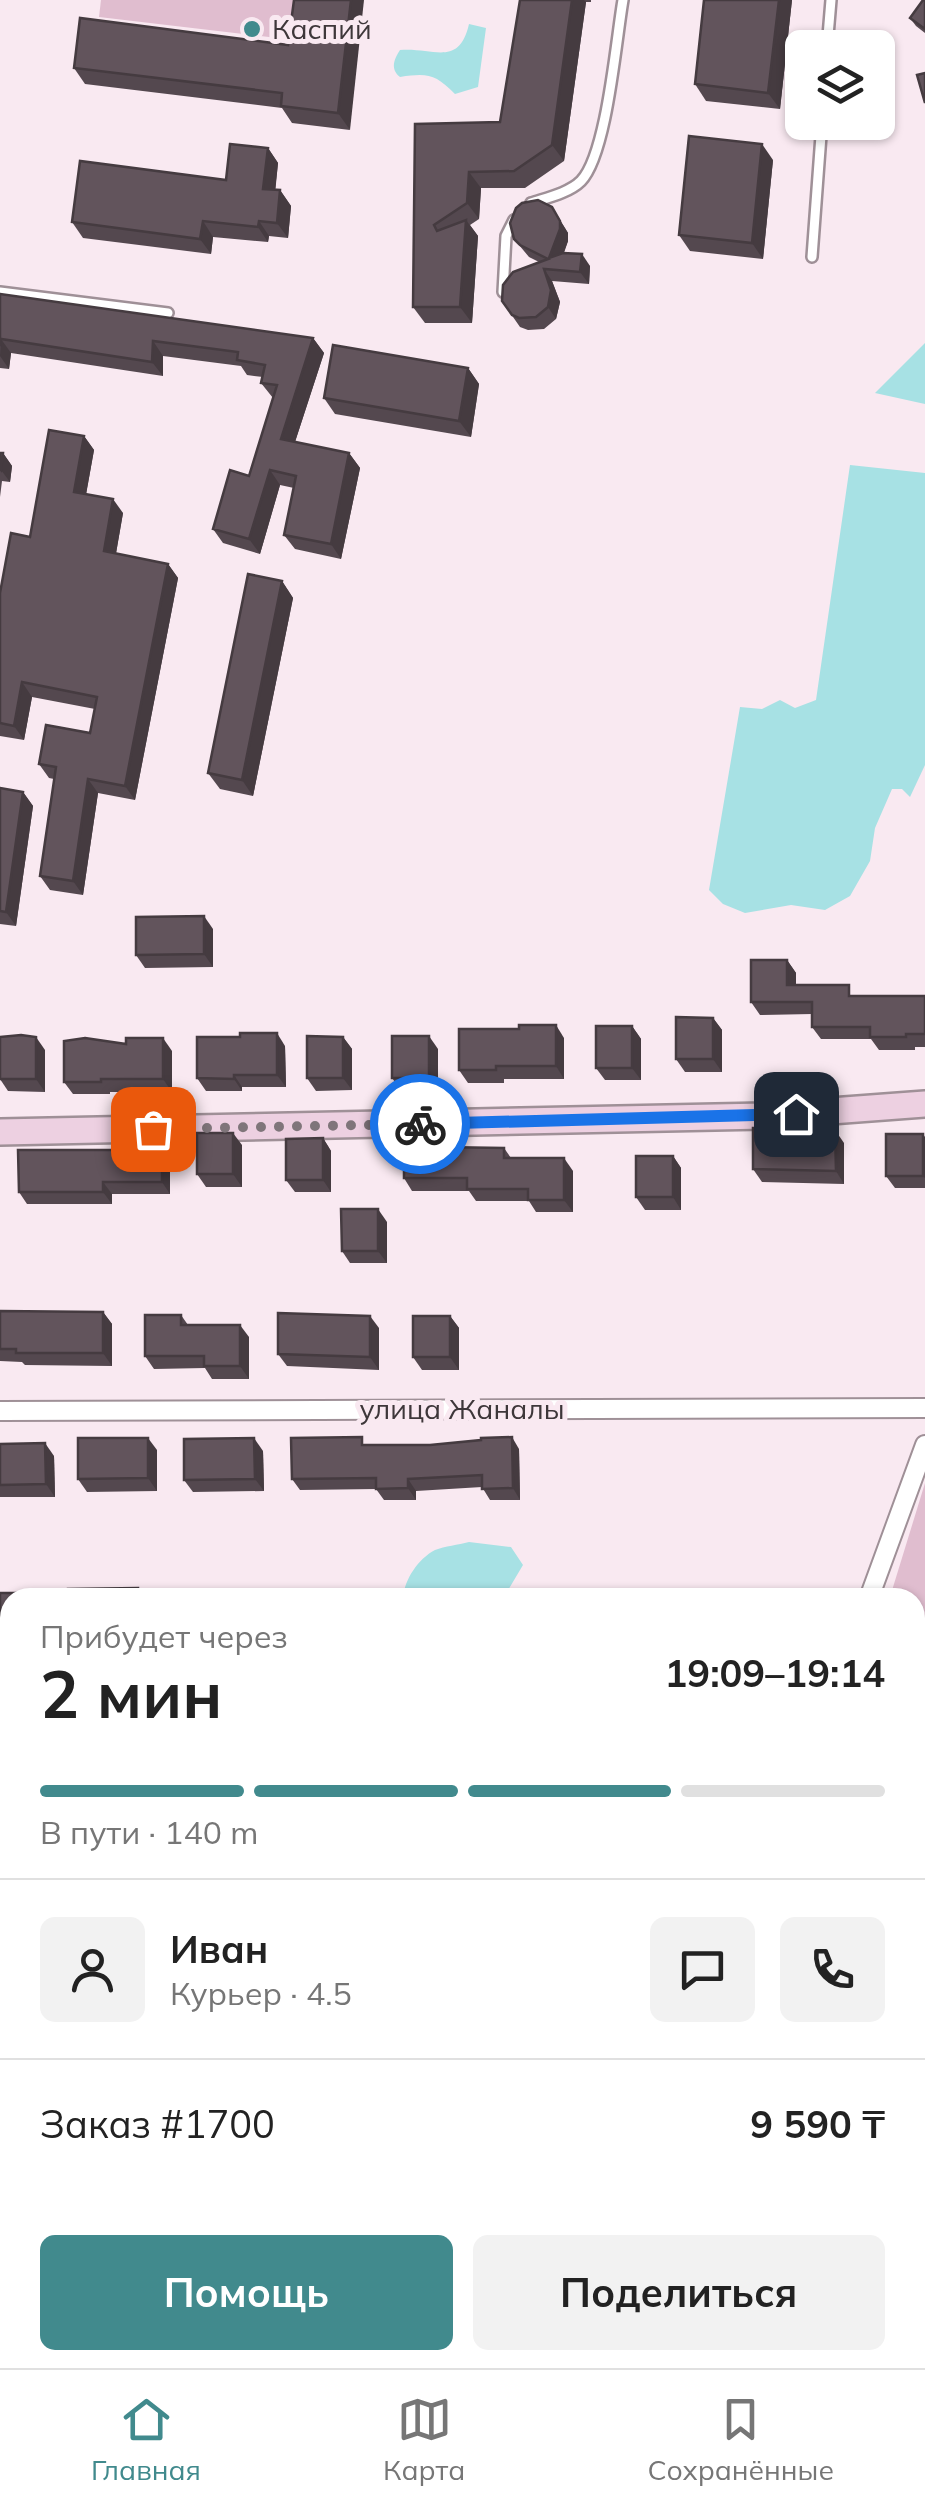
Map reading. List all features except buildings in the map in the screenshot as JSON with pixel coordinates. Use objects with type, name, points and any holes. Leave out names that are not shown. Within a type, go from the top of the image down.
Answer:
[{"type":"street","points":[[0,1132],[764,1116],[925,1104]]},
{"type":"street","name":"улица Жаналы","points":[[0,1411],[925,1408]]},
{"type":"street","points":[[873,1588],[925,1446]]},
{"type":"lane","points":[[503,296],[506,236],[520,207],[581,180],[601,141],[623,0]]},
{"type":"lane","points":[[828,30],[831,0]]},
{"type":"lane","points":[[812,257],[821,140]]},
{"type":"lane","points":[[0,292],[168,313]]},
{"type":"shaded area","name":"Каспий","points":[[101,0],[307,0],[303,41],[99,17]]},
{"type":"shaded area","points":[[925,1483],[925,1588],[893,1588]]},
{"type":"water","points":[[469,24],[486,28],[478,87],[455,94],[430,76],[400,77],[395,71],[400,50],[451,51],[465,38]]},
{"type":"water","points":[[925,343],[925,404],[875,393]]},
{"type":"water","points":[[850,465],[925,473],[925,765],[910,797],[902,789],[892,789],[875,828],[870,861],[850,896],[825,910],[791,905],[745,913],[723,904],[709,890],[740,707],[762,709],[780,700],[795,708],[816,700]]},
{"type":"water","points":[[469,1542],[511,1547],[523,1565],[509,1588],[405,1588],[418,1564],[435,1550]]},
{"type":"way so far","points":[[153,1129],[420,1124]]},
{"type":"place","name":"Каспий","points":[[252,29]]},
{"type":"route","points":[[420,1124],[796,1114]]}]
